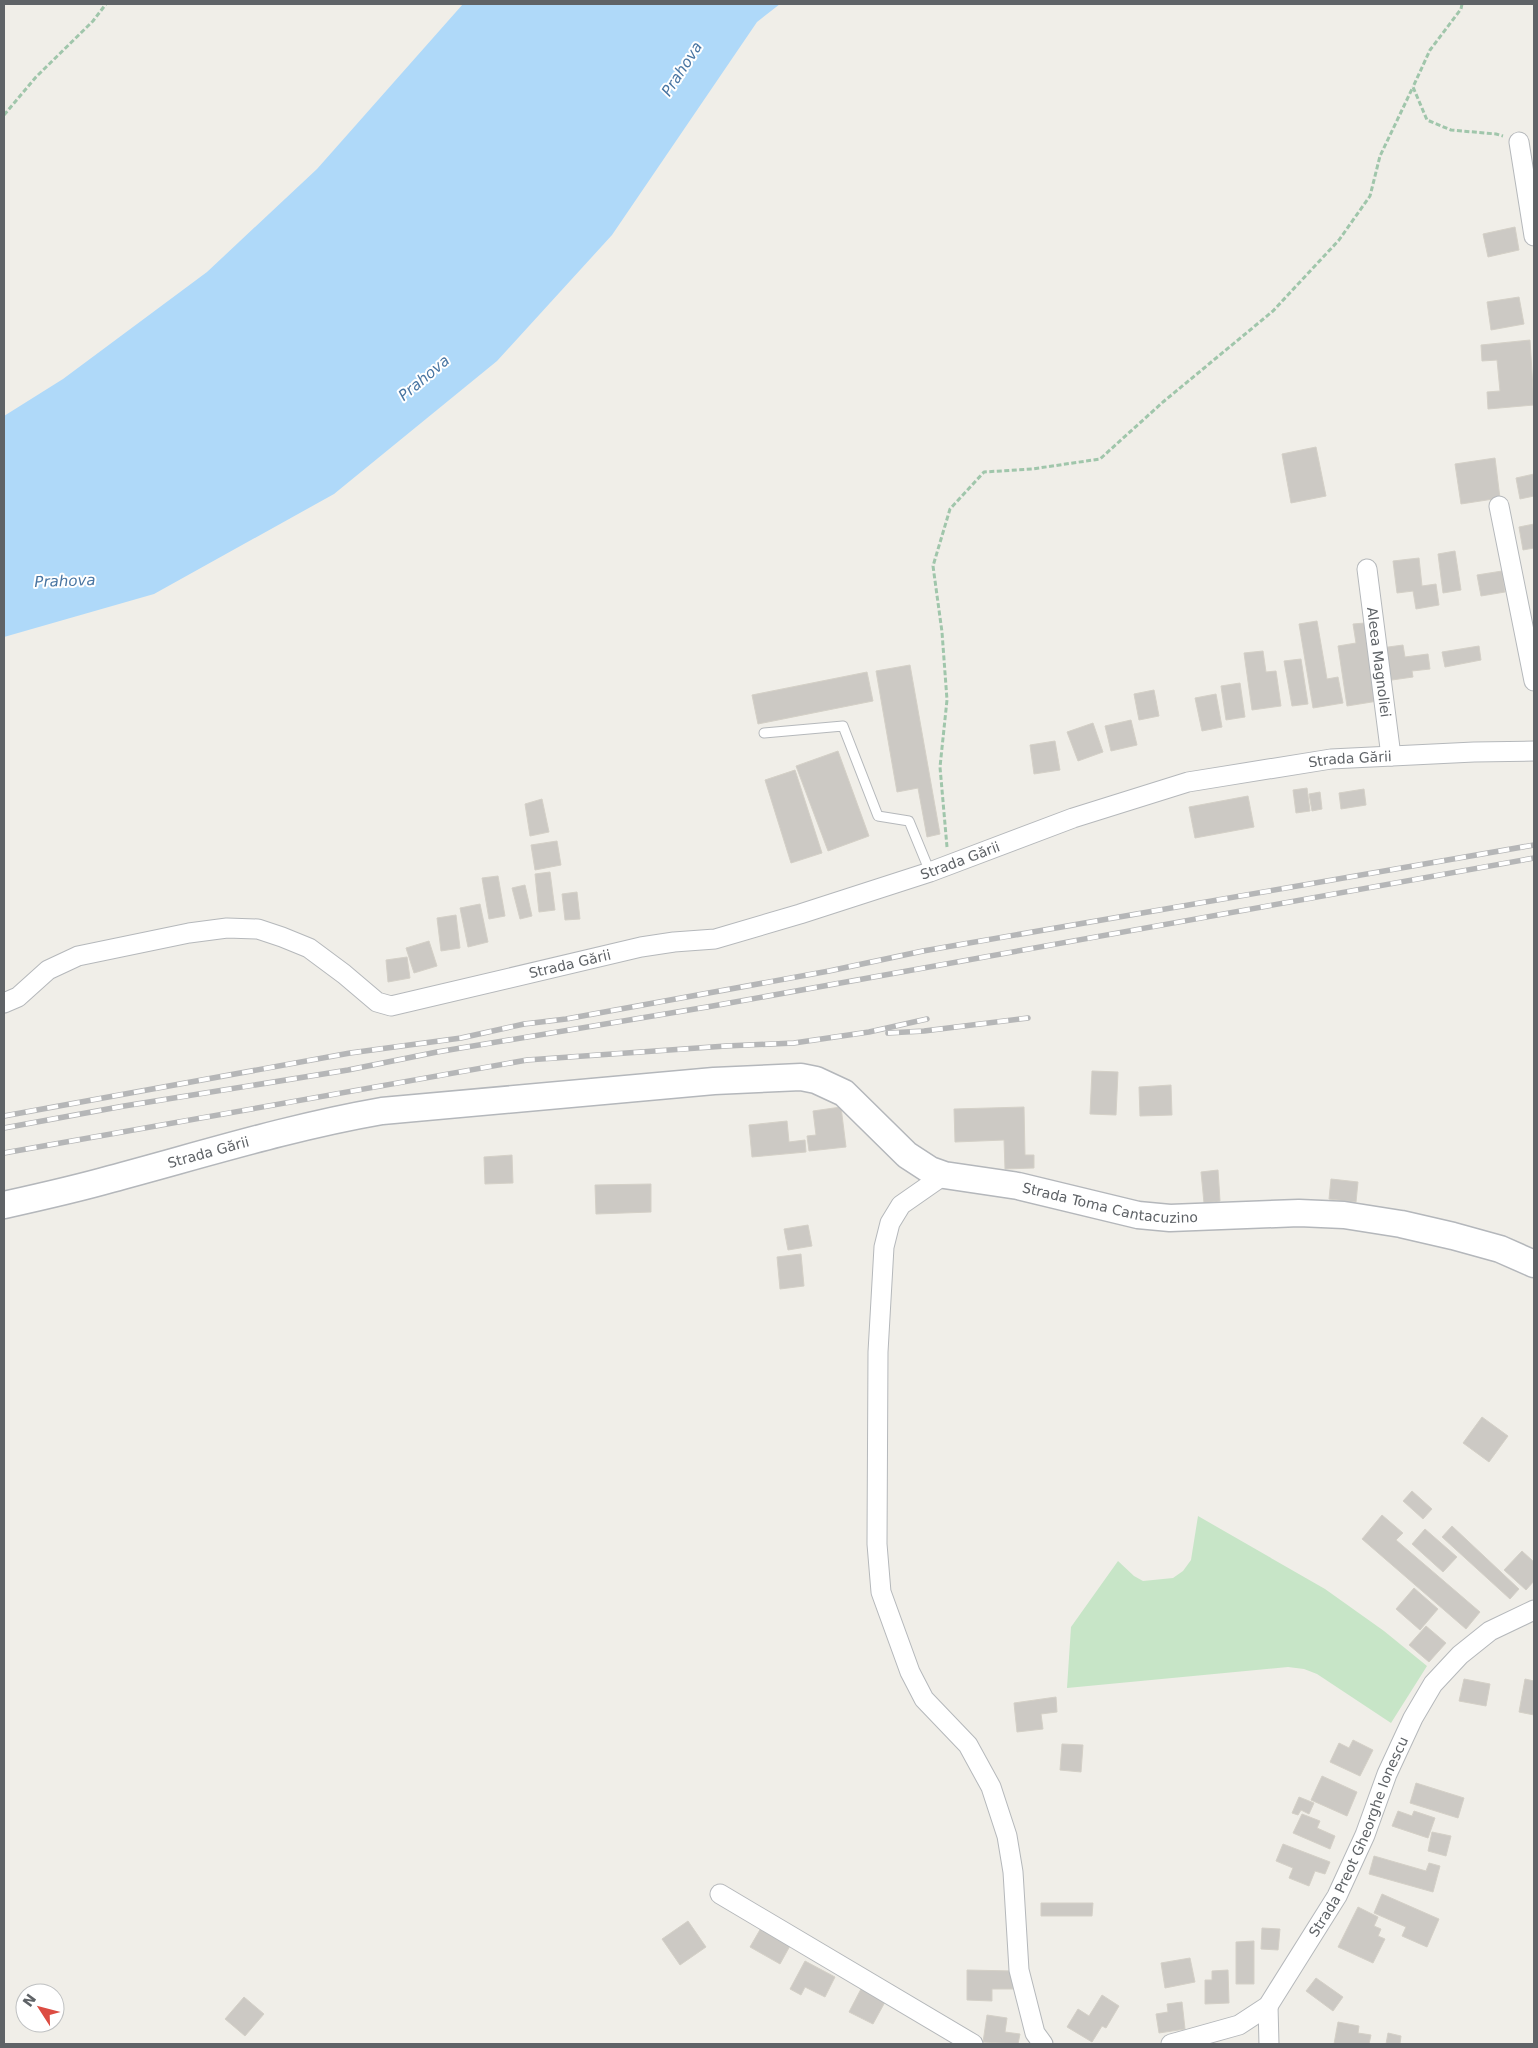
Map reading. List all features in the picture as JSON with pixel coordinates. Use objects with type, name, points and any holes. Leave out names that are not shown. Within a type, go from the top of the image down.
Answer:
[{"type":"street","points":[[1519,142],[1534,236]]},
{"type":"street","points":[[1499,506],[1534,681]]},
{"type":"street","name":"Aleea Magnoliei","points":[[1367,569],[1391,756]]},
{"type":"street","name":"Strada Gării","points":[[4,1003],[18,997],[48,970],[78,956],[189,933],[227,928],[258,930],[282,936],[309,948],[377,1002],[391,1006],[641,948],[674,942],[715,939],[930,872],[1073,818],[1188,782],[1330,759],[1534,751]]},
{"type":"street","name":"Strada Toma Cantacuzino","points":[[714,1081],[801,1077],[830,1085],[844,1093],[854,1102],[907,1155],[930,1170],[944,1175],[1018,1186],[1138,1215],[1170,1218],[1299,1213],[1354,1217],[1402,1224],[1500,1249],[1534,1264]]},
{"type":"street","name":"Strada Gării","points":[[4,1206],[333,1120],[382,1111],[714,1081]]},
{"type":"street","points":[[944,1175],[901,1205],[890,1223],[884,1247],[878,1352],[877,1544],[881,1592],[910,1672],[924,1699],[968,1745],[991,1786],[1007,1836],[1012,1872],[1019,1970],[1035,2034],[1043,2044]]},
{"type":"street","name":"Strada Preot Gheorghe Ionescu","points":[[1171,2044],[1239,2025],[1268,2006],[1337,1896],[1365,1835],[1387,1774],[1433,1684],[1460,1655],[1490,1630],[1534,1610]]},
{"type":"street","points":[[720,1894],[973,2044]]},
{"type":"street","points":[[1268,2006],[1269,2044]]},
{"type":"lane","points":[[764,733],[843,726],[878,816],[909,821],[930,872]]},
{"type":"path","points":[[4,115],[36,77],[93,21],[106,4]]},
{"type":"path","points":[[949,865],[940,767],[947,700],[942,632],[933,566],[950,509],[984,472],[1100,459],[1163,402],[1273,311],[1339,240],[1370,196],[1380,156],[1430,50],[1461,9],[1462,4]]},
{"type":"path","points":[[1413,87],[1427,120],[1451,130],[1496,134],[1519,142]]},
{"type":"green space","points":[[1198,1516],[1325,1589],[1384,1631],[1427,1666],[1391,1723],[1317,1674],[1304,1669],[1288,1667],[1067,1688],[1071,1627],[1118,1561],[1134,1576],[1143,1581],[1173,1578],[1183,1571],[1191,1560]]},
{"type":"water","name":"Prahova","points":[[463,4],[780,4],[757,22],[612,235],[497,361],[334,494],[154,594],[4,637],[4,416],[63,379],[207,272],[317,169]]},
{"type":"building","points":[[1515,227],[1519,250],[1488,257],[1483,234]]},
{"type":"building","points":[[1519,297],[1524,324],[1491,330],[1487,302]]},
{"type":"building","points":[[1530,340],[1534,405],[1488,409],[1487,392],[1500,391],[1497,360],[1482,361],[1481,345]]},
{"type":"building","points":[[1316,447],[1326,496],[1291,503],[1282,454]]},
{"type":"building","points":[[1495,458],[1500,498],[1461,504],[1455,464]]},
{"type":"building","points":[[1534,474],[1534,496],[1520,499],[1516,478]]},
{"type":"building","points":[[1534,524],[1534,548],[1523,550],[1519,527]]},
{"type":"building","points":[[1455,551],[1461,590],[1443,593],[1438,554]]},
{"type":"building","points":[[1419,558],[1422,586],[1436,584],[1439,605],[1416,609],[1413,591],[1397,593],[1393,561]]},
{"type":"building","points":[[1502,571],[1505,592],[1481,596],[1477,575]]},
{"type":"building","points":[[1317,621],[1327,679],[1338,677],[1343,703],[1313,708],[1299,624]]},
{"type":"building","points":[[1365,623],[1378,701],[1347,706],[1338,646],[1356,643],[1353,624]]},
{"type":"building","points":[[1403,645],[1405,657],[1428,654],[1430,669],[1412,671],[1413,677],[1385,681],[1381,648]]},
{"type":"building","points":[[1479,646],[1481,660],[1445,667],[1442,652]]},
{"type":"building","points":[[1263,651],[1266,672],[1276,671],[1281,706],[1252,710],[1244,653]]},
{"type":"building","points":[[1301,659],[1308,704],[1292,706],[1284,661]]},
{"type":"building","points":[[910,665],[940,834],[927,837],[918,788],[897,792],[876,671]]},
{"type":"building","points":[[867,672],[873,701],[758,724],[752,695]]},
{"type":"building","points":[[1240,683],[1245,717],[1226,720],[1221,686]]},
{"type":"building","points":[[1154,690],[1159,716],[1139,720],[1134,694]]},
{"type":"building","points":[[1216,694],[1222,727],[1202,731],[1195,698]]},
{"type":"building","points":[[1131,720],[1137,745],[1111,751],[1105,726]]},
{"type":"building","points":[[1093,723],[1103,752],[1078,761],[1067,732]]},
{"type":"building","points":[[1055,741],[1060,770],[1034,774],[1030,745]]},
{"type":"building","points":[[838,751],[869,836],[828,851],[796,766]]},
{"type":"building","points":[[795,770],[822,853],[791,863],[765,780]]},
{"type":"building","points":[[1307,788],[1310,811],[1296,813],[1293,790]]},
{"type":"building","points":[[1364,789],[1366,805],[1341,809],[1339,793]]},
{"type":"building","points":[[1320,792],[1322,809],[1312,811],[1309,794]]},
{"type":"building","points":[[1248,796],[1254,827],[1195,838],[1189,807]]},
{"type":"building","points":[[542,799],[549,832],[530,836],[525,804]]},
{"type":"building","points":[[557,841],[561,865],[535,870],[531,845]]},
{"type":"building","points":[[550,872],[555,910],[539,912],[535,874]]},
{"type":"building","points":[[498,876],[505,916],[489,919],[482,878]]},
{"type":"building","points":[[525,885],[532,916],[520,919],[512,888]]},
{"type":"building","points":[[577,892],[580,919],[565,920],[562,894]]},
{"type":"building","points":[[480,904],[488,942],[468,947],[460,908]]},
{"type":"building","points":[[456,915],[460,948],[441,951],[437,918]]},
{"type":"building","points":[[429,941],[437,966],[414,973],[406,948]]},
{"type":"building","points":[[407,957],[410,978],[388,982],[386,960]]},
{"type":"building","points":[[1092,1071],[1118,1072],[1116,1115],[1090,1114]]},
{"type":"building","points":[[1171,1085],[1172,1115],[1140,1116],[1139,1087]]},
{"type":"building","points":[[841,1107],[846,1147],[809,1151],[807,1136],[816,1135],[813,1111]]},
{"type":"building","points":[[1024,1107],[1025,1155],[1034,1155],[1034,1168],[1005,1169],[1004,1140],[955,1142],[954,1109]]},
{"type":"building","points":[[787,1121],[789,1142],[805,1140],[806,1152],[752,1157],[749,1125]]},
{"type":"building","points":[[512,1155],[513,1183],[485,1184],[484,1157]]},
{"type":"building","points":[[1218,1170],[1220,1201],[1204,1203],[1201,1172]]},
{"type":"building","points":[[1331,1179],[1358,1182],[1356,1202],[1329,1199]]},
{"type":"building","points":[[651,1184],[651,1212],[596,1214],[595,1185]]},
{"type":"building","points":[[808,1225],[812,1246],[788,1250],[784,1229]]},
{"type":"building","points":[[801,1254],[804,1286],[780,1289],[777,1257]]},
{"type":"building","points":[[1482,1417],[1508,1436],[1489,1462],[1463,1443]]},
{"type":"building","points":[[1412,1491],[1432,1509],[1423,1519],[1403,1501]]},
{"type":"building","points":[[1382,1515],[1403,1533],[1396,1540],[1480,1612],[1466,1629],[1362,1539]]},
{"type":"building","points":[[1452,1526],[1519,1589],[1510,1599],[1442,1537]]},
{"type":"building","points":[[1425,1529],[1457,1557],[1443,1572],[1412,1544]]},
{"type":"building","points":[[1522,1551],[1534,1562],[1534,1581],[1526,1590],[1504,1570]]},
{"type":"building","points":[[1414,1588],[1438,1609],[1420,1630],[1396,1609]]},
{"type":"building","points":[[1426,1626],[1446,1643],[1429,1662],[1409,1645]]},
{"type":"building","points":[[1464,1679],[1490,1684],[1486,1706],[1459,1701]]},
{"type":"building","points":[[1525,1679],[1534,1681],[1534,1715],[1519,1712]]},
{"type":"building","points":[[1056,1697],[1057,1712],[1041,1714],[1043,1729],[1017,1732],[1014,1703]]},
{"type":"building","points":[[1353,1740],[1373,1750],[1360,1776],[1330,1762],[1339,1743],[1349,1748]]},
{"type":"building","points":[[1062,1744],[1083,1745],[1081,1772],[1060,1770]]},
{"type":"building","points":[[1322,1776],[1357,1792],[1347,1816],[1311,1800]]},
{"type":"building","points":[[1416,1783],[1464,1798],[1458,1818],[1410,1803]]},
{"type":"building","points":[[1299,1797],[1314,1803],[1309,1814],[1301,1810],[1298,1815],[1292,1813]]},
{"type":"building","points":[[1398,1811],[1412,1816],[1414,1811],[1435,1818],[1428,1838],[1392,1826]]},
{"type":"building","points":[[1302,1814],[1320,1821],[1317,1828],[1335,1836],[1330,1849],[1293,1833]]},
{"type":"building","points":[[1432,1832],[1451,1836],[1446,1856],[1428,1851]]},
{"type":"building","points":[[1283,1844],[1330,1862],[1325,1874],[1315,1871],[1309,1886],[1289,1878],[1293,1868],[1276,1861]]},
{"type":"building","points":[[1374,1856],[1426,1871],[1429,1863],[1440,1866],[1433,1892],[1369,1874]]},
{"type":"building","points":[[1382,1894],[1439,1919],[1427,1947],[1402,1936],[1406,1927],[1374,1913]]},
{"type":"building","points":[[1041,1903],[1093,1903],[1092,1916],[1041,1916]]},
{"type":"building","points":[[1358,1907],[1378,1917],[1374,1926],[1381,1929],[1378,1936],[1385,1939],[1373,1963],[1338,1947]]},
{"type":"building","points":[[688,1921],[706,1947],[680,1965],[662,1939]]},
{"type":"building","points":[[761,1928],[791,1944],[780,1964],[750,1947]]},
{"type":"building","points":[[1262,1928],[1280,1929],[1278,1950],[1261,1949]]},
{"type":"building","points":[[1254,1941],[1254,1984],[1236,1984],[1236,1942]]},
{"type":"building","points":[[1190,1958],[1195,1982],[1165,1988],[1161,1963]]},
{"type":"building","points":[[805,1961],[835,1977],[825,1997],[805,1987],[801,1995],[790,1989]]},
{"type":"building","points":[[967,1970],[1013,1971],[1013,1989],[992,1989],[992,2001],[967,2000]]},
{"type":"building","points":[[1228,1970],[1229,2003],[1205,2004],[1205,1980],[1212,1980],[1212,1971]]},
{"type":"building","points":[[1316,1978],[1343,1997],[1333,2011],[1306,1991]]},
{"type":"building","points":[[861,1989],[885,2002],[873,2024],[849,2012]]},
{"type":"building","points":[[1102,1995],[1119,2006],[1106,2028],[1102,2026],[1092,2042],[1067,2027],[1078,2009],[1089,2016]]},
{"type":"building","points":[[244,1997],[264,2014],[245,2036],[225,2019]]},
{"type":"building","points":[[1182,2002],[1185,2029],[1159,2033],[1156,2014],[1168,2012],[1167,2004]]},
{"type":"building","points":[[987,2015],[1007,2018],[1005,2032],[1020,2034],[1018,2044],[983,2042]]},
{"type":"building","points":[[1338,2022],[1359,2026],[1358,2033],[1371,2035],[1369,2044],[1334,2044]]},
{"type":"building","points":[[1388,2033],[1401,2036],[1400,2044],[1386,2044]]},
{"type":"railway","points":[[4,1116],[350,1053],[461,1038],[524,1024],[566,1019],[829,971],[923,951],[1534,845]]},
{"type":"railway","points":[[4,1128],[707,1007],[1534,858]]},
{"type":"railway","points":[[888,1033],[924,1031],[1028,1018]]},
{"type":"railway","points":[[4,1153],[527,1060],[794,1043],[869,1032],[927,1019]]}]
